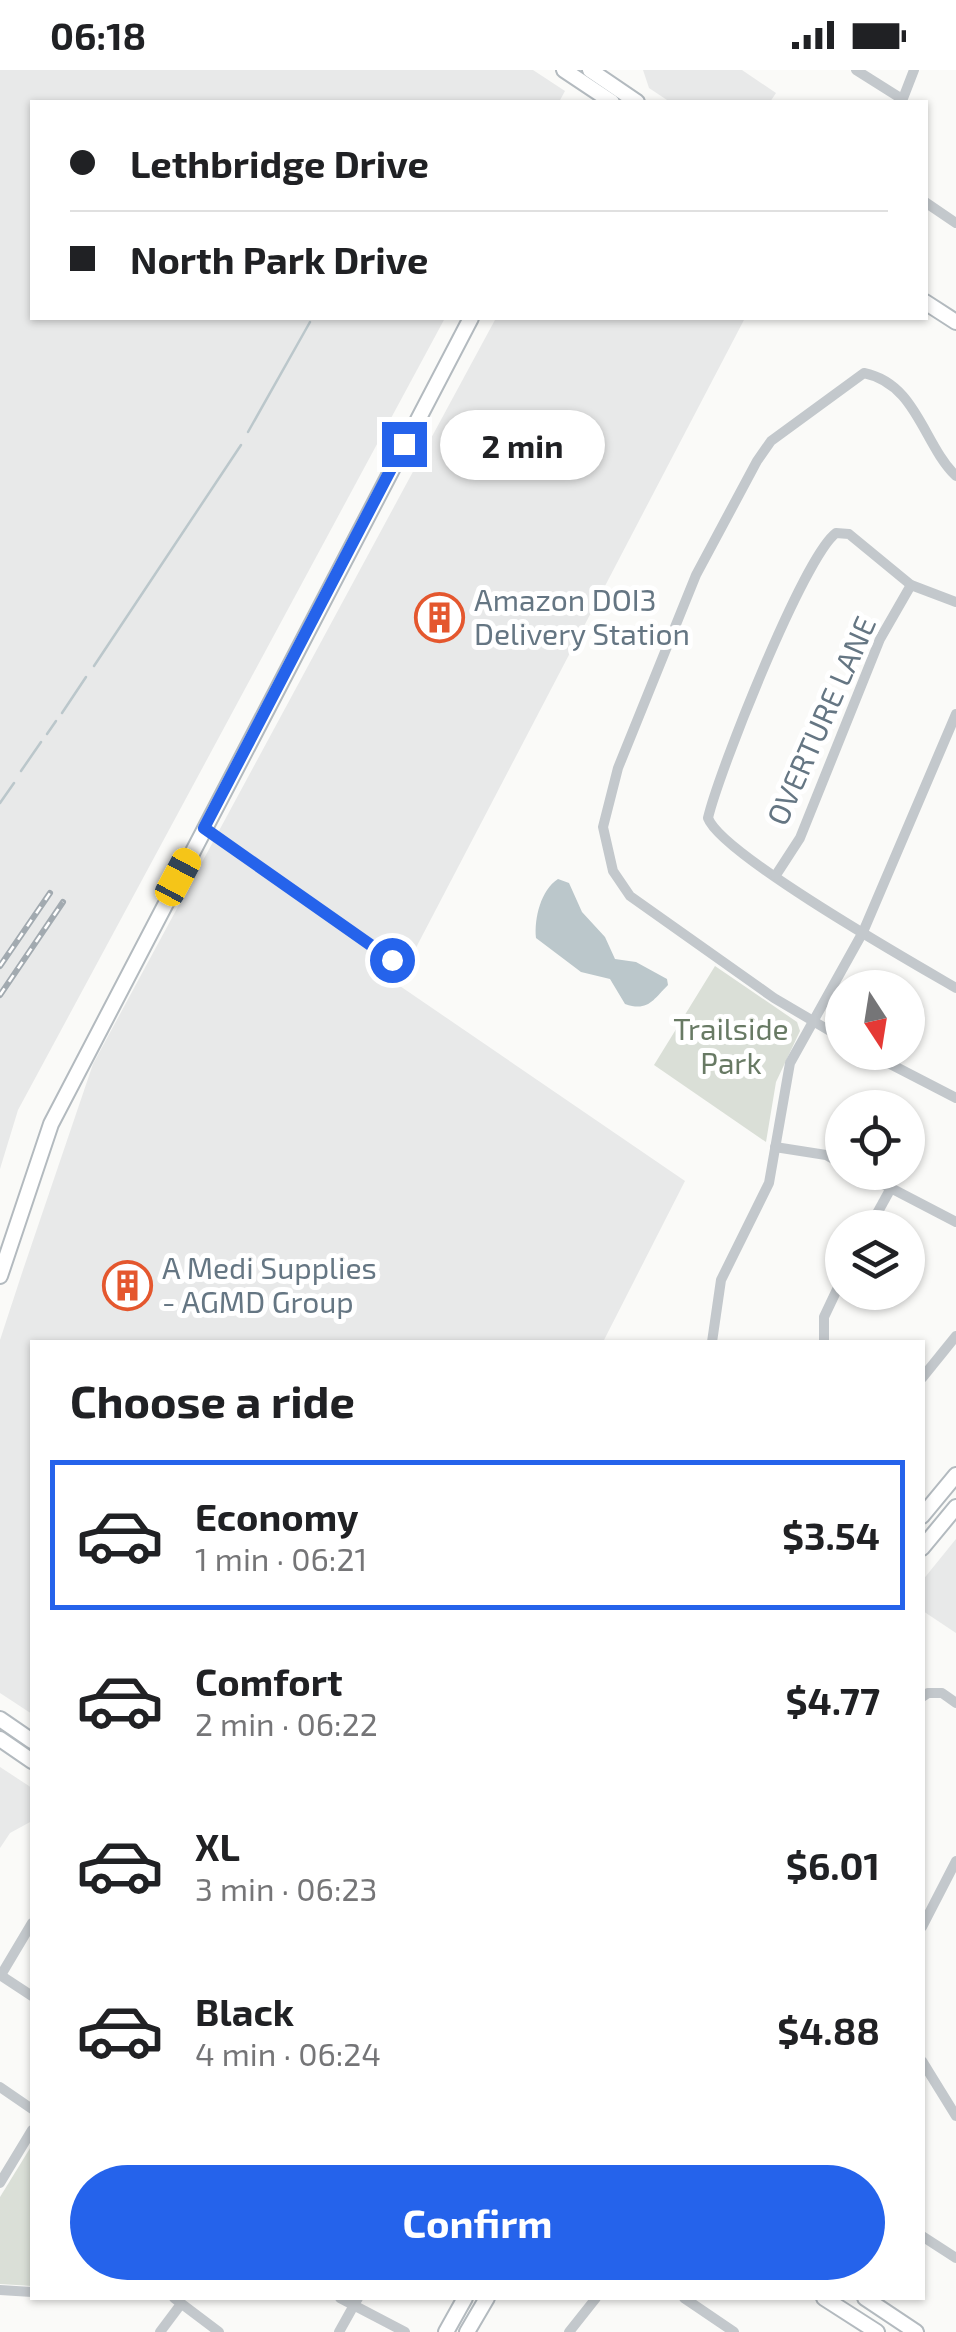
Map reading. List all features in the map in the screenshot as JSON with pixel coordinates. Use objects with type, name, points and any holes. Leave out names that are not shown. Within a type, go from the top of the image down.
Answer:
[{"type":"main road","points":[[564,70],[633,100]]},
{"type":"main road","points":[[593,81],[610,100]]},
{"type":"main road","points":[[928,304],[956,322]]},
{"type":"main road","points":[[0,1276],[51,1124],[470,320]]},
{"type":"main road","points":[[925,1512],[956,1475]]},
{"type":"main road","points":[[925,1544],[956,1507]]},
{"type":"main road","points":[[0,1719],[30,1740]]},
{"type":"main road","points":[[0,1739],[30,1760]]},
{"type":"main road","points":[[446,2332],[464,2300]]},
{"type":"main road","points":[[467,2332],[487,2300]]},
{"type":"main road","points":[[827,2300],[877,2332]]},
{"type":"main road","points":[[869,2300],[916,2332]]},
{"type":"street","points":[[856,70],[901,100]]},
{"type":"street","points":[[902,100],[914,70]]},
{"type":"street","points":[[928,204],[956,224]]},
{"type":"street","points":[[825,1028],[630,896],[606,848],[608,800],[696,576],[771,441],[825,405],[856,377],[872,375],[916,409],[956,476]]},
{"type":"street","points":[[954,984],[863,932],[776,875],[716,832],[708,818],[789,611],[825,541],[836,533],[866,545],[911,585],[956,602]]},
{"type":"street","name":"OVERTURE LANE","points":[[776,875],[800,838],[880,639],[911,585]]},
{"type":"street","points":[[712,1340],[721,1280],[769,1182],[790,1064],[863,932],[956,714]]},
{"type":"street","points":[[204,828],[392,960]]},
{"type":"street","points":[[902,1070],[956,1098]]},
{"type":"street","points":[[774,1147],[825,1155]]},
{"type":"street","points":[[895,1190],[956,1222]]},
{"type":"street","points":[[824,1340],[827,1310]]},
{"type":"street","points":[[925,1374],[956,1336]]},
{"type":"street","points":[[925,1697],[942,1693],[956,1703]]},
{"type":"street","points":[[925,1921],[956,1861]]},
{"type":"street","points":[[30,1926],[0,1975],[30,1995]]},
{"type":"street","points":[[925,2066],[956,2116]]},
{"type":"street","points":[[0,2087],[30,2109]]},
{"type":"street","points":[[0,2183],[30,2133]]},
{"type":"street","points":[[925,2238],[956,2258]]},
{"type":"street","points":[[0,2290],[30,2292]]},
{"type":"street","points":[[569,2332],[594,2300]]},
{"type":"street","points":[[687,2300],[733,2332]]},
{"type":"street","points":[[160,2332],[177,2301],[219,2332]]},
{"type":"street","points":[[340,2332],[356,2302],[401,2331]]},
{"type":"shaded area","points":[[0,70],[533,70],[565,91],[560,100],[30,100],[30,320],[444,320],[18,1110],[0,1169]]},
{"type":"shaded area","points":[[643,70],[742,70],[776,93],[771,100],[667,100],[649,88]]},
{"type":"shaded area","points":[[495,320],[744,320],[397,984],[685,1181],[604,1340],[30,1340],[30,1713],[0,1693],[0,1340],[93,1064]]},
{"type":"shaded area","points":[[558,879],[569,883],[582,912],[605,937],[615,959],[636,962],[667,979],[668,985],[649,1003],[639,1007],[625,1004],[610,979],[581,972],[536,938],[540,905]]},
{"type":"shaded area","points":[[956,1539],[956,1633],[925,1612],[925,1577]]},
{"type":"shaded area","points":[[0,1767],[30,1787],[30,1822],[10,1833],[0,1848]]},
{"type":"green space","name":"Trailside Park","points":[[715,966],[797,1022],[800,1031],[776,1082],[766,1142],[654,1065]]},
{"type":"green space","points":[[30,2148],[30,2286],[0,2284],[0,2197]]},
{"type":"waterway","points":[[248,432],[310,322]]},
{"type":"waterway","points":[[94,666],[241,445]]},
{"type":"waterway","points":[[62,713],[86,677]]},
{"type":"waterway","points":[[47,734],[56,721]]},
{"type":"waterway","points":[[21,771],[41,742]]},
{"type":"waterway","points":[[0,803],[14,783]]},
{"type":"railway","points":[[0,966],[50,893]]},
{"type":"railway","points":[[0,995],[63,902]]},
{"type":"place","name":"Amazon DOI3 Delivery Station","points":[[439,618]]},
{"type":"place","name":"A Medi Supplies - AGMD Group","points":[[127,1286]]},
{"type":"route","points":[[392,960],[204,828],[404,444]]}]
